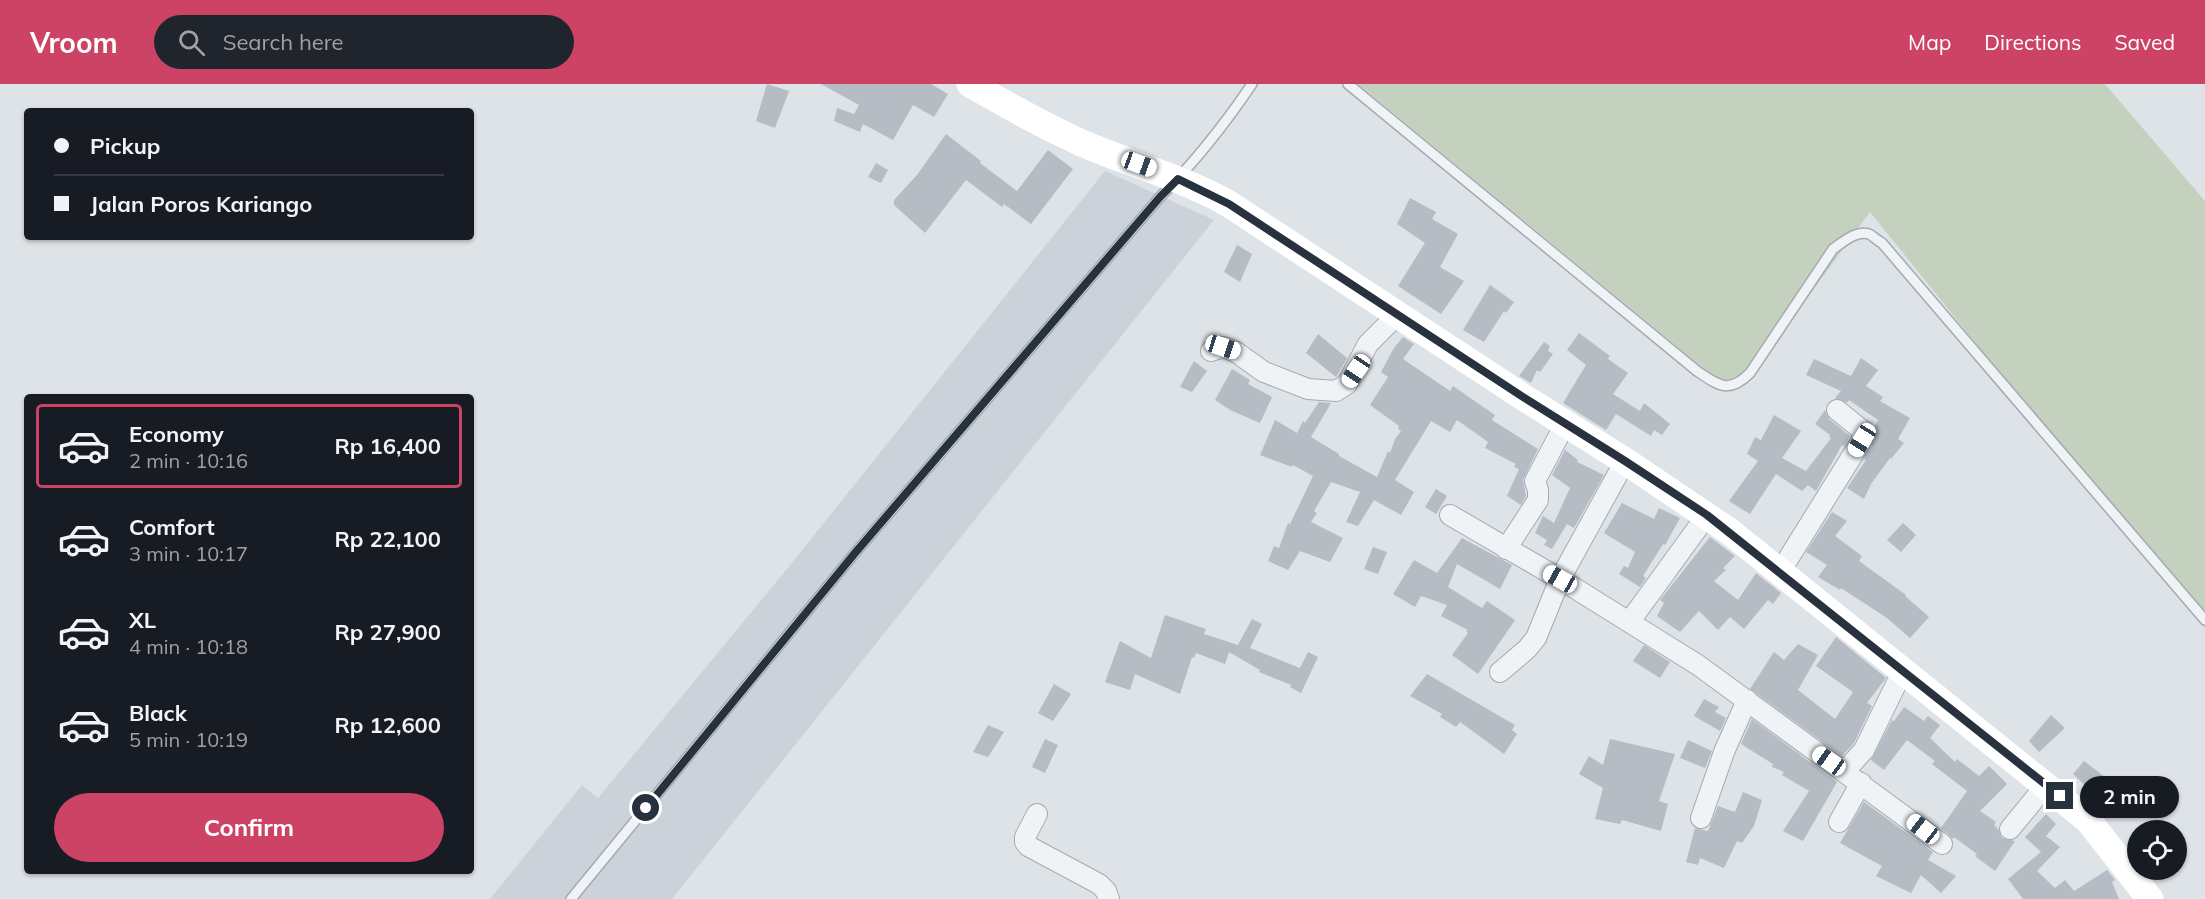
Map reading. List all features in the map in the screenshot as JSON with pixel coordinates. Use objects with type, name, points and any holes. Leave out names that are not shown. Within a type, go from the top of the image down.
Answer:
[{"type":"main road","points":[[970,84],[1075,140],[1178,179],[1229,204],[1707,515],[2088,820],[2150,899]]},
{"type":"street","points":[[1211,351],[1223,347],[1236,352],[1264,372],[1308,389],[1336,391],[1347,384],[1368,344],[1398,314]]},
{"type":"street","points":[[1780,572],[1862,440],[1863,431],[1837,410]]},
{"type":"street","points":[[1506,549],[1538,500],[1538,490],[1534,481],[1565,424]]},
{"type":"street","points":[[1500,672],[1527,649],[1536,638],[1560,579],[1625,461]]},
{"type":"street","points":[[1450,515],[1630,621],[1698,665],[1862,783],[1942,844]]},
{"type":"street","points":[[1630,621],[1707,515]]},
{"type":"street","points":[[1844,772],[1864,750],[1903,670]]},
{"type":"street","points":[[1701,818],[1724,752],[1747,700]]},
{"type":"street","points":[[1839,822],[1862,783]]},
{"type":"street","points":[[2010,829],[2046,785]]},
{"type":"street","points":[[1037,814],[1025,837],[1028,846],[1099,884],[1106,891],[1109,899]]},
{"type":"lane","points":[[571,899],[855,553],[1160,197],[1178,179],[1252,84]]},
{"type":"lane","points":[[1348,84],[1697,371],[1721,385],[1728,387],[1740,383],[1750,373],[1833,249],[1847,238],[1869,234],[1882,243],[2205,620]]},
{"type":"shaded area","points":[[1105,171],[1214,220],[672,899],[490,899],[582,785],[598,798],[791,564]]},
{"type":"green space","points":[[1358,84],[2105,84],[2205,201],[2205,628],[1870,212],[1744,385],[1724,385]]},
{"type":"building","points":[[767,84],[789,91],[775,128],[756,121]]},
{"type":"building","points":[[821,84],[931,84],[948,94],[934,117],[913,105],[893,140],[863,124],[860,132],[834,121],[837,108],[854,114],[859,105]]},
{"type":"building","points":[[946,134],[1017,191],[1048,150],[1073,169],[1031,224],[1004,204],[1002,207],[966,180],[925,233],[894,205],[894,200],[917,175]]},
{"type":"building","points":[[876,163],[888,170],[881,183],[868,177]]},
{"type":"building","points":[[1410,198],[1436,212],[1432,219],[1458,234],[1440,267],[1464,281],[1441,314],[1398,286],[1425,243],[1397,224]]},
{"type":"building","points":[[1237,245],[1252,254],[1240,282],[1224,272]]},
{"type":"building","points":[[1490,285],[1514,302],[1506,313],[1504,311],[1484,342],[1463,330]]},
{"type":"building","points":[[1579,333],[1610,356],[1608,359],[1628,373],[1613,394],[1640,411],[1644,403],[1670,424],[1662,435],[1654,430],[1651,436],[1616,414],[1606,430],[1563,403],[1586,365],[1567,350]]},
{"type":"building","points":[[1318,334],[1347,358],[1336,377],[1306,353]]},
{"type":"building","points":[[1403,337],[1414,344],[1403,359],[1450,391],[1453,386],[1495,415],[1492,420],[1538,449],[1523,480],[1526,496],[1521,505],[1507,496],[1519,469],[1514,467],[1516,464],[1485,448],[1488,442],[1457,420],[1450,432],[1431,421],[1395,480],[1414,492],[1401,515],[1374,500],[1358,526],[1346,522],[1360,492],[1331,482],[1314,511],[1317,513],[1311,522],[1343,538],[1330,562],[1300,551],[1288,570],[1268,561],[1274,546],[1279,548],[1288,523],[1290,524],[1313,476],[1293,465],[1292,467],[1260,455],[1275,420],[1297,433],[1303,421],[1305,423],[1319,402],[1331,403],[1311,437],[1377,477],[1388,451],[1390,453],[1401,431],[1398,429],[1399,426],[1370,405],[1388,377],[1381,372]]},
{"type":"building","points":[[1544,342],[1550,346],[1548,351],[1553,354],[1540,372],[1537,370],[1531,383],[1519,376]]},
{"type":"building","points":[[1861,358],[1878,370],[1866,386],[1883,397],[1880,401],[1910,418],[1898,439],[1904,443],[1871,484],[1864,499],[1847,488],[1866,460],[1864,459],[1872,446],[1874,428],[1878,420],[1849,400],[1847,403],[1835,398],[1841,391],[1806,375],[1814,359],[1851,376]]},
{"type":"building","points":[[1194,361],[1207,371],[1192,392],[1180,387]]},
{"type":"building","points":[[1232,369],[1250,380],[1248,384],[1272,397],[1260,423],[1230,410],[1215,400]]},
{"type":"building","points":[[1825,410],[1829,419],[1850,436],[1844,446],[1842,445],[1816,491],[1808,485],[1802,491],[1776,474],[1750,514],[1729,501],[1758,461],[1747,454],[1755,437],[1761,440],[1774,415],[1801,431],[1782,458],[1806,471],[1831,438],[1815,424]]},
{"type":"building","points":[[1565,450],[1578,460],[1577,462],[1604,475],[1574,528],[1567,524],[1552,549],[1544,545],[1547,540],[1535,533],[1543,516],[1554,523],[1570,488],[1552,475]]},
{"type":"building","points":[[1436,489],[1447,496],[1436,514],[1425,507]]},
{"type":"building","points":[[1622,503],[1654,519],[1659,508],[1680,518],[1665,545],[1663,544],[1643,576],[1646,578],[1640,587],[1619,574],[1624,566],[1628,568],[1635,552],[1604,533]]},
{"type":"building","points":[[1832,512],[1847,521],[1835,536],[1862,556],[1859,561],[1906,595],[1929,617],[1910,638],[1887,618],[1841,588],[1840,590],[1818,577],[1827,565],[1806,552]]},
{"type":"building","points":[[1903,523],[1916,535],[1901,552],[1887,540]]},
{"type":"building","points":[[1710,537],[1735,556],[1723,568],[1726,570],[1714,581],[1738,600],[1756,573],[1781,593],[1773,604],[1768,600],[1744,629],[1730,617],[1718,630],[1699,611],[1680,632],[1657,616],[1664,603],[1660,600]]},
{"type":"building","points":[[1462,538],[1512,565],[1500,589],[1457,564],[1448,587],[1482,608],[1487,601],[1515,620],[1478,674],[1452,655],[1468,630],[1441,616],[1447,605],[1421,596],[1415,607],[1393,594],[1414,560],[1437,573]]},
{"type":"building","points":[[1373,547],[1387,552],[1378,574],[1364,569]]},
{"type":"building","points":[[1165,615],[1206,629],[1204,634],[1238,645],[1252,619],[1262,624],[1250,648],[1300,668],[1308,652],[1318,657],[1301,693],[1290,687],[1291,685],[1259,672],[1260,670],[1229,652],[1225,664],[1196,653],[1194,658],[1192,657],[1180,694],[1135,674],[1130,690],[1105,682],[1120,641],[1151,658]]},
{"type":"building","points":[[1836,637],[1886,678],[1867,703],[1872,706],[1854,743],[1842,756],[1750,689],[1774,652],[1784,660],[1798,644],[1818,655],[1798,690],[1835,719],[1853,692],[1816,666]]},
{"type":"building","points":[[1644,645],[1670,662],[1660,678],[1633,661]]},
{"type":"building","points":[[1427,674],[1515,725],[1512,730],[1517,734],[1504,754],[1460,722],[1456,727],[1440,717],[1442,714],[1410,696]]},
{"type":"building","points":[[1054,684],[1071,694],[1053,721],[1038,713]]},
{"type":"building","points":[[1704,699],[1719,707],[1715,712],[1726,718],[1720,731],[1694,716]]},
{"type":"building","points":[[1904,707],[1924,721],[1928,716],[1940,725],[1930,738],[1955,762],[1957,759],[1979,776],[1989,766],[2007,784],[1980,811],[1996,822],[1994,825],[2002,838],[2015,841],[1995,871],[1975,856],[1977,854],[1954,837],[1953,839],[1941,828],[1967,791],[1932,764],[1935,761],[1907,740],[1884,770],[1871,760],[1892,720],[1894,721]]},
{"type":"building","points":[[2051,715],[2065,728],[2039,752],[2029,741]]},
{"type":"building","points":[[1752,719],[1837,782],[1803,841],[1783,831],[1809,791],[1782,775],[1784,772],[1772,767],[1773,764],[1741,744]]},
{"type":"building","points":[[988,725],[1004,732],[988,757],[973,752]]},
{"type":"building","points":[[1045,739],[1058,745],[1045,773],[1032,767]]},
{"type":"building","points":[[1610,739],[1675,754],[1659,801],[1668,804],[1661,831],[1622,820],[1620,824],[1595,819],[1603,788],[1579,774],[1589,756],[1603,765]]},
{"type":"building","points":[[1688,740],[1712,751],[1705,768],[1680,758]]},
{"type":"building","points":[[2084,761],[2105,777],[2091,791],[2073,774]]},
{"type":"building","points":[[1743,792],[1762,800],[1754,826],[1742,843],[1737,841],[1724,868],[1700,858],[1698,865],[1686,862],[1695,828],[1708,831],[1718,806],[1735,812]]},
{"type":"building","points":[[2123,793],[2132,804],[2115,818],[2106,808]]},
{"type":"building","points":[[1864,802],[1933,852],[1928,860],[1956,876],[1941,893],[1921,875],[1911,893],[1876,876],[1882,866],[1840,843]]},
{"type":"building","points":[[2046,814],[2056,824],[2046,836],[2060,847],[2037,871],[2055,888],[2065,880],[2074,891],[2107,870],[2115,880],[2112,882],[2119,899],[2023,899],[2008,879],[2041,852],[2025,837]]},
{"type":"route","points":[[646,808],[855,553],[1160,197],[1178,179],[1229,204],[1707,515],[2060,796]]}]
